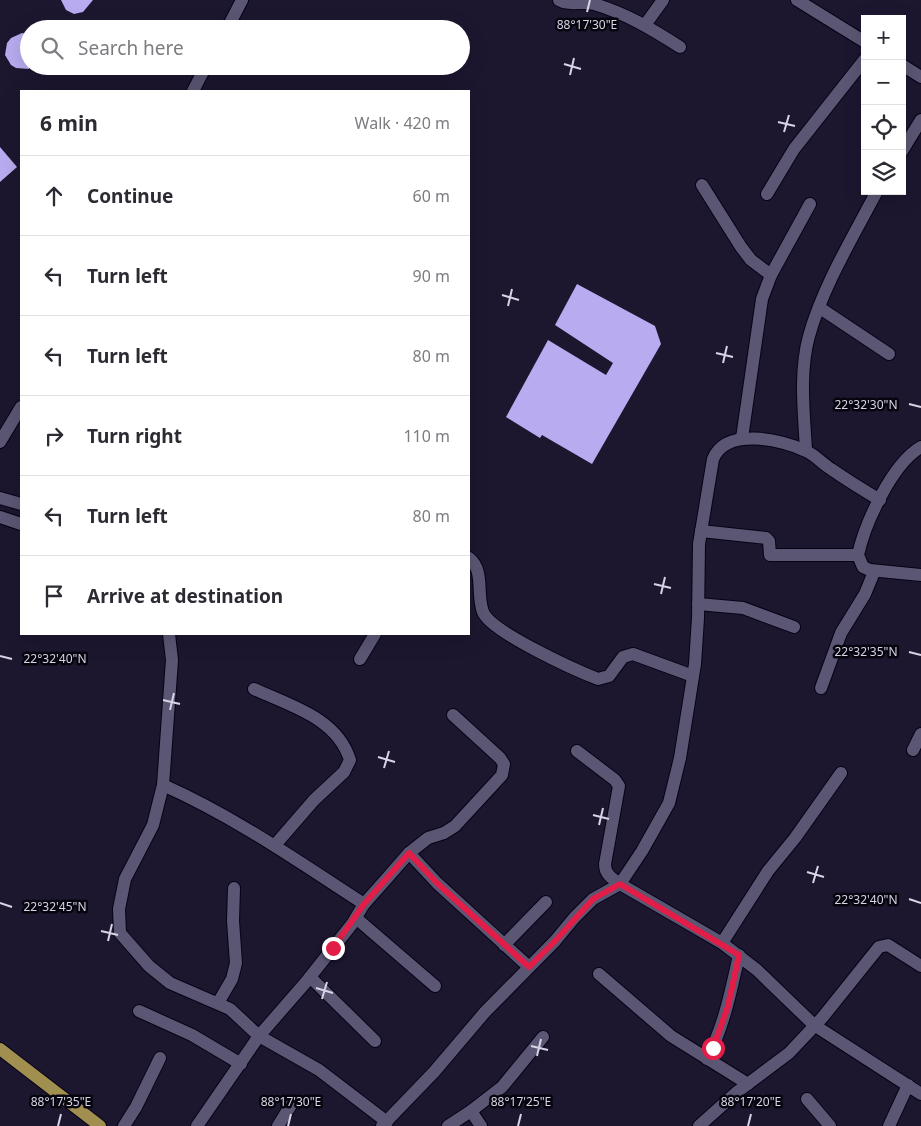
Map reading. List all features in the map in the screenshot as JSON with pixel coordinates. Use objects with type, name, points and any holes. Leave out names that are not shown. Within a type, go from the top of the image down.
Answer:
[{"type":"main road","points":[[0,1049],[100,1126]]},
{"type":"street","points":[[232,20],[242,0]]},
{"type":"street","points":[[559,0],[564,2],[591,3],[646,25],[680,47]]},
{"type":"street","points":[[646,25],[663,0]]},
{"type":"street","points":[[797,0],[861,40]]},
{"type":"street","points":[[767,194],[794,149],[864,60]]},
{"type":"street","points":[[906,68],[921,77]]},
{"type":"street","points":[[194,90],[201,75]]},
{"type":"street","points":[[903,150],[921,120]]},
{"type":"street","points":[[702,185],[741,247],[752,260],[770,275]]},
{"type":"street","points":[[806,450],[804,395],[808,337],[820,308],[875,195]]},
{"type":"street","points":[[742,438],[762,299],[770,275],[810,204]]},
{"type":"street","points":[[820,308],[889,354]]},
{"type":"street","points":[[0,442],[20,409]]},
{"type":"street","points":[[169,635],[172,660],[163,786],[153,824],[125,879],[119,909],[120,933],[149,966],[170,983],[230,1009],[260,1036],[319,1070],[385,1124],[485,1012],[555,941],[593,899],[620,884],[655,829],[674,789],[693,676],[701,531],[716,451],[726,443],[742,438],[774,441],[806,450],[838,474],[880,500]]},
{"type":"street","points":[[921,447],[905,460],[891,477],[858,555],[863,567],[874,572],[901,572],[921,575]]},
{"type":"street","points":[[0,498],[20,504]]},
{"type":"street","points":[[0,517],[20,524]]},
{"type":"street","points":[[701,531],[766,538],[769,541],[770,554],[858,555]]},
{"type":"street","points":[[470,559],[475,563],[478,575],[483,611],[501,630],[523,643],[598,679],[609,676],[626,654],[634,654],[693,676]]},
{"type":"street","points":[[821,688],[842,633],[865,594],[874,572]]},
{"type":"street","points":[[698,604],[750,609],[794,627]]},
{"type":"street","points":[[360,658],[374,635]]},
{"type":"street","points":[[254,689],[304,712],[334,731],[342,742],[350,760],[344,772],[314,800],[275,845]]},
{"type":"street","points":[[197,1126],[260,1036],[310,977],[356,918],[364,904],[409,853],[428,838],[444,833],[455,826],[505,769],[500,758],[453,716]]},
{"type":"street","points":[[913,750],[921,734]]},
{"type":"street","points":[[577,751],[616,780],[619,786],[605,864],[605,871],[608,875],[620,884],[722,943],[758,970],[814,1025],[921,1094]]},
{"type":"street","points":[[722,943],[768,871],[795,838],[841,773]]},
{"type":"street","points":[[163,786],[186,795],[275,845],[364,904]]},
{"type":"street","points":[[409,853],[437,883],[529,967]]},
{"type":"street","points":[[218,1003],[235,971],[232,914],[234,888]]},
{"type":"street","points":[[504,945],[546,902]]},
{"type":"street","points":[[356,918],[435,986]]},
{"type":"street","points":[[699,1126],[748,1084],[789,1053],[822,1018],[879,947],[888,945],[921,966]]},
{"type":"street","points":[[708,1059],[719,1036],[728,1006],[739,955]]},
{"type":"street","points":[[599,974],[670,1036],[748,1084]]},
{"type":"street","points":[[310,977],[375,1041]]},
{"type":"street","points":[[139,1011],[192,1035],[241,1064]]},
{"type":"street","points":[[448,1126],[502,1087],[543,1037]]},
{"type":"street","points":[[124,1126],[136,1107],[160,1058]]},
{"type":"street","points":[[889,1126],[908,1085]]},
{"type":"street","points":[[807,1098],[830,1126]]},
{"type":"street","points":[[278,1126],[291,1105]]},
{"type":"street","points":[[471,1111],[482,1126]]},
{"type":"building","points":[[61,0],[93,0],[83,12],[74,14],[66,10]]},
{"type":"building","points":[[20,34],[20,68],[11,65],[5,55],[7,43],[11,38]]},
{"type":"building","points":[[0,147],[17,167],[0,182]]},
{"type":"building","points":[[577,284],[655,326],[661,344],[592,464],[542,435],[540,438],[506,417],[548,340],[606,375],[613,363],[555,325]]},
{"type":"route","points":[[333,948],[352,924],[364,904],[409,853],[437,883],[529,967],[593,899],[620,884],[722,943],[739,955],[728,1006],[719,1036],[713,1048]]}]
